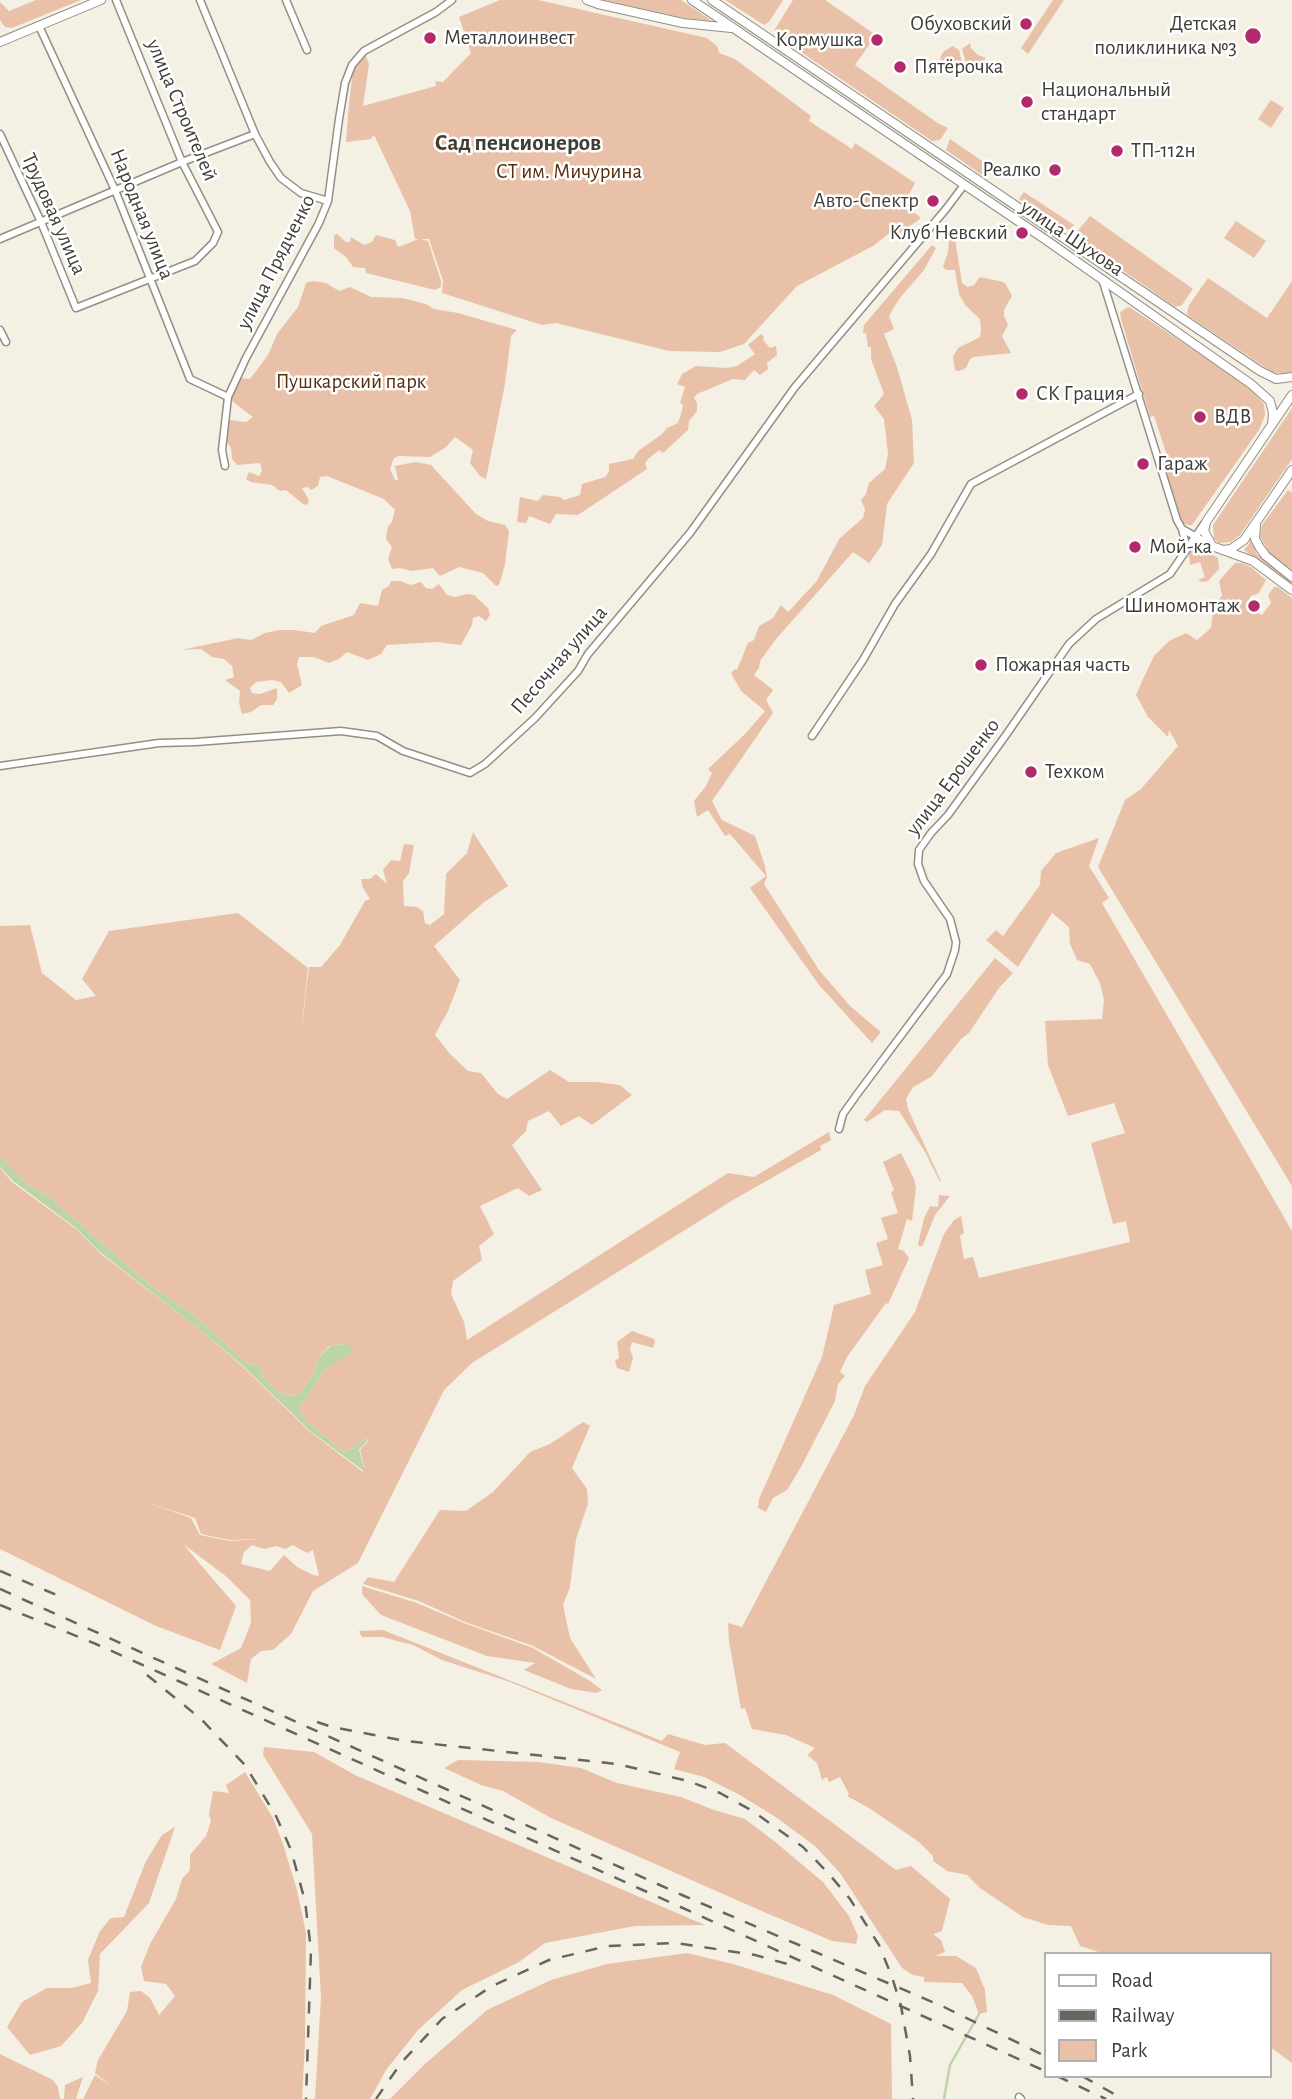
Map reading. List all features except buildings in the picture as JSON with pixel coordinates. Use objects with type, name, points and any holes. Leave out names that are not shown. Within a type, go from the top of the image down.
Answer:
[{"type":"main road","points":[[0,42],[102,0]]},
{"type":"main road","points":[[587,0],[683,23],[734,29],[743,21]]},
{"type":"main road","name":"улица Шухова","points":[[692,0],[1261,391],[1270,401],[1272,425]]},
{"type":"main road","name":"улица Шухова","points":[[712,0],[1260,372],[1276,379],[1292,377]]},
{"type":"main road","points":[[757,46],[765,36]]},
{"type":"main road","points":[[929,161],[937,152]]},
{"type":"main road","points":[[964,185],[971,175]]},
{"type":"main road","name":"улица Ерошенко","points":[[1206,522],[1292,396]]},
{"type":"main road","points":[[1222,550],[1238,545],[1292,470]]},
{"type":"main road","points":[[1257,521],[1255,539],[1260,548],[1292,577]]},
{"type":"main road","points":[[1206,522],[1204,531],[1212,546],[1253,561],[1292,590]]},
{"type":"street","name":"улица Строителей","points":[[116,0],[182,162],[218,232],[213,243],[195,261],[150,279]]},
{"type":"street","points":[[200,0],[254,134],[281,178],[301,193],[328,201]]},
{"type":"street","points":[[286,0],[307,50]]},
{"type":"street","name":"улица Прядченко","points":[[225,466],[222,450],[228,397],[328,201],[345,83],[352,65],[364,51],[436,12],[452,0]]},
{"type":"street","name":"Народная улица","points":[[39,26],[115,190],[190,379],[228,397]]},
{"type":"street","name":"Трудовая улица","points":[[0,134],[41,222],[76,308],[150,279]]},
{"type":"street","points":[[0,239],[254,134]]},
{"type":"street","name":"Песочная улица","points":[[0,766],[159,743],[341,731],[377,736],[403,751],[470,773],[485,764],[535,718],[578,671],[588,654],[690,533],[795,387],[964,185]]},
{"type":"street","points":[[1102,280],[1109,294],[1177,520],[1182,528],[1185,541],[1181,560]]},
{"type":"street","points":[[0,330],[6,342]]},
{"type":"street","points":[[812,736],[863,660],[895,604],[931,554],[971,484],[1139,394]]},
{"type":"street","points":[[1182,528],[1193,530],[1206,522]]},
{"type":"street","name":"улица Ерошенко","points":[[839,1129],[844,1114],[858,1093],[947,974],[955,950],[956,942],[950,919],[924,881],[918,864],[919,850],[948,816],[1079,632],[1170,574],[1206,522]]},
{"type":"street","points":[[1182,528],[1212,546]]},
{"type":"green space","points":[[36,0],[81,0],[12,28],[5,27],[0,20],[0,2],[9,11]]},
{"type":"green space","name":"СТ им. Мичурина","points":[[500,0],[538,0],[707,38],[717,46],[719,53],[735,59],[811,116],[809,121],[852,149],[855,143],[915,183],[904,204],[921,218],[896,236],[891,232],[873,246],[797,286],[744,344],[720,352],[669,351],[556,323],[542,325],[442,293],[443,281],[429,239],[421,239],[428,241],[441,281],[441,287],[435,290],[366,273],[365,268],[353,267],[346,257],[334,248],[334,235],[337,234],[346,242],[350,242],[351,237],[364,245],[372,242],[376,235],[395,240],[398,247],[419,239],[415,239],[410,211],[374,135],[371,139],[346,142],[353,71],[357,63],[366,56],[369,64],[363,106],[436,86],[435,81],[443,82],[471,53],[459,17]]},
{"type":"green space","points":[[600,0],[681,0],[712,21],[684,18]]},
{"type":"green space","points":[[725,0],[783,0],[769,22],[764,25]]},
{"type":"green space","points":[[793,0],[825,0],[876,35],[855,65],[948,128],[940,140],[932,141],[776,35],[775,29]]},
{"type":"green space","points":[[1053,0],[1064,0],[1028,54],[1021,48]]},
{"type":"green space","points":[[970,43],[978,55],[986,58],[974,74],[968,70],[962,49]]},
{"type":"green space","points":[[953,46],[959,50],[964,72],[958,74],[942,63],[940,58],[943,52]]},
{"type":"green space","points":[[1271,100],[1284,108],[1271,128],[1258,119]]},
{"type":"green space","points":[[950,139],[988,165],[982,175],[946,150]]},
{"type":"green space","points":[[1024,192],[1074,225],[1064,230],[1019,199]]},
{"type":"green space","points":[[1090,216],[1193,289],[1182,305],[1175,307],[1079,240],[1076,233]]},
{"type":"green space","points":[[1236,221],[1266,241],[1254,258],[1224,238]]},
{"type":"green space","points":[[950,232],[955,239],[962,283],[968,287],[974,285],[980,277],[999,281],[1005,283],[1012,296],[1004,310],[1008,325],[1002,336],[1011,353],[974,357],[966,368],[959,371],[955,370],[953,357],[958,348],[980,337],[981,329],[980,319],[965,305],[959,294],[955,270],[946,270],[943,267]]},
{"type":"green space","points":[[932,245],[936,248],[924,270],[899,299],[889,316],[894,329],[884,334],[897,367],[912,420],[914,463],[887,504],[882,545],[869,563],[853,552],[776,639],[760,661],[754,675],[773,690],[766,700],[773,713],[712,801],[722,820],[755,836],[765,866],[767,877],[764,884],[819,970],[850,1006],[881,1032],[872,1043],[819,985],[750,888],[766,876],[730,834],[725,836],[708,810],[697,817],[694,801],[712,773],[708,769],[765,711],[741,691],[731,673],[737,670],[748,643],[754,640],[759,626],[773,618],[781,605],[788,612],[816,582],[840,538],[863,518],[865,509],[861,500],[869,483],[885,469],[888,454],[884,419],[874,406],[884,394],[871,359],[871,347],[868,347],[866,333],[863,333],[864,325]]},
{"type":"green space","points":[[1208,278],[1267,318],[1292,281],[1292,372],[1272,372],[1187,314],[1189,305]]},
{"type":"green space","name":"Пушкарский парк","points":[[306,283],[326,283],[339,291],[350,287],[371,297],[402,298],[517,330],[511,336],[505,384],[486,479],[480,476],[470,463],[473,450],[455,437],[446,447],[430,457],[394,458],[390,469],[395,480],[398,480],[395,466],[416,462],[431,465],[476,514],[488,521],[505,525],[509,531],[505,565],[499,585],[496,586],[483,573],[459,567],[440,576],[433,568],[411,571],[392,569],[388,559],[392,547],[386,539],[395,510],[384,499],[327,476],[320,477],[318,486],[311,490],[308,487],[302,488],[309,500],[307,505],[303,504],[286,490],[280,491],[272,485],[246,479],[249,472],[259,476],[262,471],[260,463],[237,465],[232,459],[231,448],[226,440],[229,420],[246,422],[253,417],[230,397],[241,378],[250,379],[268,355],[277,334],[298,307]]},
{"type":"green space","points":[[1128,307],[1245,384],[1264,404],[1265,415],[1259,430],[1192,525],[1182,522],[1179,514],[1165,467],[1169,462],[1154,416],[1150,417],[1121,319],[1120,312]]},
{"type":"green space","points":[[761,334],[770,348],[776,346],[777,355],[767,363],[768,369],[760,375],[754,370],[745,380],[733,379],[697,394],[694,398],[697,411],[689,421],[688,430],[663,453],[659,450],[648,459],[645,463],[647,469],[578,515],[556,514],[550,524],[529,516],[526,523],[517,522],[520,497],[538,501],[543,495],[564,500],[580,495],[582,484],[605,477],[609,472],[609,464],[633,459],[638,451],[667,428],[678,423],[685,387],[677,384],[682,374],[696,366],[737,366],[755,354],[748,345]]},
{"type":"green space","points":[[1292,408],[1292,459],[1240,535],[1231,542],[1219,543],[1214,539],[1213,525]]},
{"type":"green space","points":[[1288,490],[1292,493],[1292,571],[1270,555],[1260,536],[1262,525]]},
{"type":"green space","points":[[1251,541],[1257,554],[1292,581],[1292,586],[1244,550]]},
{"type":"green space","points":[[1196,546],[1218,558],[1219,569],[1208,581],[1198,580],[1205,577],[1200,562],[1190,565],[1189,554]]},
{"type":"green space","points":[[1235,563],[1251,567],[1266,580],[1259,593],[1251,596],[1246,607],[1262,615],[1271,603],[1268,595],[1274,587],[1292,598],[1292,1186],[1098,867],[1125,800],[1141,789],[1178,746],[1169,730],[1168,737],[1148,717],[1136,695],[1144,677],[1154,656],[1169,641],[1186,633],[1197,640],[1211,628],[1213,611],[1222,595],[1219,581]]},
{"type":"green space","points":[[391,581],[411,585],[421,582],[426,588],[432,589],[439,584],[447,595],[455,597],[474,595],[488,608],[490,615],[486,621],[479,616],[473,618],[461,645],[437,642],[387,645],[381,654],[368,660],[347,652],[329,663],[314,657],[299,657],[297,664],[302,685],[289,693],[281,682],[256,682],[250,688],[252,693],[260,694],[277,688],[277,699],[273,705],[261,705],[242,714],[240,691],[225,680],[234,677],[232,666],[224,659],[212,657],[201,649],[181,650],[238,638],[251,640],[280,630],[315,633],[321,626],[354,615],[360,603],[378,606],[382,590],[389,586]]},
{"type":"green space","points":[[473,832],[508,886],[483,903],[434,946],[460,980],[435,1035],[468,1071],[481,1073],[498,1094],[507,1099],[550,1070],[569,1082],[620,1085],[632,1095],[592,1125],[579,1116],[561,1126],[549,1111],[528,1121],[526,1131],[512,1145],[542,1190],[529,1196],[518,1188],[480,1206],[494,1234],[479,1246],[482,1260],[453,1281],[451,1294],[464,1322],[467,1340],[728,1173],[754,1177],[829,1132],[831,1140],[820,1146],[821,1150],[733,1200],[472,1363],[444,1390],[358,1563],[313,1591],[291,1634],[273,1650],[261,1651],[251,1659],[247,1683],[211,1664],[241,1648],[251,1623],[250,1600],[227,1577],[183,1544],[236,1606],[220,1650],[156,1626],[0,1549],[0,1168],[12,1182],[76,1229],[101,1254],[200,1330],[241,1365],[308,1430],[363,1472],[360,1450],[368,1441],[367,1438],[345,1453],[306,1421],[299,1409],[325,1369],[353,1350],[346,1344],[329,1346],[318,1359],[313,1375],[299,1394],[295,1396],[279,1393],[262,1376],[260,1365],[248,1364],[194,1315],[151,1286],[48,1196],[27,1184],[0,1156],[0,926],[30,925],[42,973],[76,1000],[96,996],[82,979],[109,931],[238,913],[308,968],[300,1042],[309,967],[321,967],[340,945],[365,901],[370,899],[361,879],[370,879],[376,874],[387,884],[383,870],[391,860],[400,861],[404,844],[414,845],[409,873],[403,881],[404,906],[417,907],[423,911],[425,923],[430,925],[444,914],[446,874],[467,853]],"holes":[[[145,1502],[195,1518],[201,1534],[230,1540],[259,1539],[230,1541],[200,1535],[191,1518]],[[252,1545],[264,1549],[276,1546],[285,1549],[293,1545],[307,1553],[313,1550],[319,1576],[297,1567],[284,1555],[270,1571],[241,1564],[244,1552]]]},
{"type":"green space","points":[[1099,838],[1089,866],[1109,898],[1102,903],[1292,1231],[1292,2063],[1271,2047],[1271,1952],[1099,1952],[1080,1946],[1071,1926],[1048,1925],[1023,1917],[980,1888],[967,1875],[947,1871],[933,1861],[933,1856],[919,1842],[847,1796],[849,1794],[840,1777],[829,1782],[827,1777],[822,1780],[817,1763],[807,1755],[815,1748],[786,1735],[752,1729],[745,1708],[741,1709],[728,1623],[742,1627],[854,1415],[865,1386],[915,1312],[944,1234],[954,1220],[961,1216],[964,1233],[960,1236],[964,1259],[973,1257],[979,1278],[1130,1242],[1126,1221],[1113,1224],[1091,1143],[1125,1133],[1114,1103],[1068,1116],[1048,1065],[1045,1021],[1102,1019],[1104,1000],[1100,983],[1090,964],[1077,960],[1070,944],[1069,927],[1052,913],[1018,967],[986,940],[996,930],[1003,936],[1040,885],[1041,871],[1056,853]]},
{"type":"green space","points":[[995,958],[1013,973],[999,988],[969,1033],[961,1039],[931,1077],[913,1087],[906,1099],[940,1182],[899,1111],[885,1110],[867,1122],[864,1120]]},
{"type":"green space","points":[[901,1153],[916,1188],[912,1221],[907,1219],[898,1249],[904,1251],[909,1258],[888,1304],[886,1303],[847,1357],[840,1372],[845,1376],[838,1384],[835,1401],[801,1467],[787,1490],[773,1498],[766,1512],[758,1508],[759,1499],[822,1357],[834,1305],[871,1294],[865,1270],[883,1265],[876,1243],[888,1239],[881,1218],[898,1213],[891,1192],[894,1190],[883,1162]]},
{"type":"green space","points":[[939,1195],[950,1196],[935,1215],[920,1247],[918,1244],[924,1218],[930,1206],[938,1207]]},
{"type":"green space","points":[[632,1331],[654,1339],[655,1342],[653,1348],[632,1342],[630,1349],[633,1358],[629,1372],[617,1368],[615,1361],[619,1358],[617,1342]]},
{"type":"green space","points":[[583,1422],[590,1426],[572,1468],[587,1489],[588,1504],[576,1539],[570,1587],[563,1605],[570,1638],[596,1679],[533,1646],[465,1622],[419,1601],[363,1584],[368,1577],[394,1582],[440,1510],[466,1511],[493,1492],[530,1452],[550,1444]]},
{"type":"green space","points":[[362,1586],[417,1603],[533,1648],[602,1690],[597,1693],[571,1689],[524,1670],[535,1663],[487,1656],[381,1615],[362,1594]]},
{"type":"green space","points":[[383,1630],[662,1741],[668,1734],[705,1745],[725,1743],[896,1870],[911,1866],[950,1899],[942,1931],[933,1934],[941,1940],[945,1952],[935,1956],[956,1956],[976,1968],[985,1990],[987,2012],[979,2014],[972,1996],[962,1983],[924,1982],[924,1977],[913,1975],[902,1968],[840,1873],[815,1846],[740,1795],[704,1777],[674,1769],[680,1752],[510,1682],[442,1660],[413,1645],[382,1637],[362,1637],[359,1631]]},
{"type":"green space","points":[[264,1747],[314,1752],[355,1775],[705,1925],[635,1926],[545,1943],[519,1962],[462,1990],[418,2030],[386,2070],[370,2099],[315,2099],[321,1997],[312,1834],[263,1755]]},
{"type":"green space","points":[[458,1760],[539,1762],[581,1768],[617,1783],[681,1797],[745,1819],[823,1882],[849,1916],[858,1936],[856,1944],[832,1941],[757,1909],[551,1818],[503,1791],[481,1785],[444,1768]]},
{"type":"green space","points":[[245,1772],[273,1818],[283,1844],[306,1933],[302,2099],[83,2099],[95,2075],[111,2086],[95,2073],[98,2060],[127,2011],[130,1992],[141,1991],[150,1998],[159,2015],[175,1996],[166,1984],[144,1981],[141,1967],[150,1944],[176,1899],[182,1879],[190,1870],[190,1855],[206,1836],[211,1821],[209,1814],[213,1791],[229,1793],[226,1785]]},
{"type":"green space","points":[[175,1827],[149,1903],[100,1954],[98,1991],[82,2023],[61,2046],[30,2055],[7,2027],[22,2002],[47,1988],[72,1988],[91,1983],[88,1960],[100,1931],[111,1918],[124,1917],[146,1861],[162,1835]]},
{"type":"green space","points":[[687,1953],[733,1964],[833,1995],[891,2024],[892,2099],[390,2099],[425,2064],[487,2010],[551,1980],[607,1964]]},
{"type":"green space","points":[[0,2054],[53,2080],[58,2087],[60,2099],[0,2099]]},
{"type":"green space","points":[[83,2077],[76,2099],[64,2099],[65,2085]]},
{"type":"shaded area","points":[[0,1156],[27,1184],[48,1196],[151,1286],[194,1315],[248,1364],[260,1365],[262,1376],[279,1393],[294,1396],[299,1394],[313,1375],[318,1359],[330,1346],[350,1346],[353,1350],[350,1354],[325,1369],[299,1409],[306,1421],[345,1453],[367,1438],[359,1450],[365,1472],[309,1430],[242,1365],[200,1330],[101,1253],[76,1228],[13,1181],[0,1167]]},
{"type":"waterway","points":[[944,2099],[950,2065],[979,2014]]},
{"type":"railway","points":[[0,1571],[66,1599]]},
{"type":"railway","points":[[0,1589],[682,1895],[944,2007],[1044,2056]]},
{"type":"railway","points":[[0,1605],[96,1644],[1044,2071]]},
{"type":"railway","points":[[147,1675],[201,1719],[245,1765],[276,1816],[291,1850],[305,1901],[311,1950],[306,2099]]},
{"type":"railway","points":[[317,1722],[406,1741],[617,1764],[688,1781],[720,1793],[751,1810],[803,1847],[829,1874],[850,1899],[879,1945],[901,2006],[910,2056],[913,2099]]},
{"type":"railway","points":[[376,2099],[401,2063],[442,2019],[492,1986],[549,1960],[608,1946],[676,1943],[755,1955],[791,1965]]},
{"type":"railway","points":[[1061,2078],[1106,2099]]},
{"type":"railway","points":[[1086,2078],[1123,2099]]},
{"type":"place","name":"Обуховский","points":[[1026,24]]},
{"type":"place","name":"Детская поликлиника №3","points":[[1253,36]]},
{"type":"place","name":"Металлоинвест","points":[[430,38]]},
{"type":"place","name":"Кормушка","points":[[877,40]]},
{"type":"place","name":"Пятёрочка","points":[[900,67]]},
{"type":"place","name":"Национальный стандарт","points":[[1027,102]]},
{"type":"place","name":"ТП-112н","points":[[1117,151]]},
{"type":"place","name":"Реалко","points":[[1055,170]]},
{"type":"place","name":"Авто-Спектр","points":[[933,201]]},
{"type":"place","name":"Клуб Невский","points":[[1022,233]]},
{"type":"place","name":"СК Грация","points":[[1022,394]]},
{"type":"place","name":"ВДВ","points":[[1200,417]]},
{"type":"place","name":"Гараж","points":[[1143,464]]},
{"type":"place","name":"Мой-ка","points":[[1135,547]]},
{"type":"place","name":"Шиномонтаж","points":[[1254,606]]},
{"type":"place","name":"Пожарная часть","points":[[981,665]]},
{"type":"place","name":"Техком","points":[[1031,772]]},
{"type":"district","name":"Сад пенсионеров","points":[[518,143]]}]
